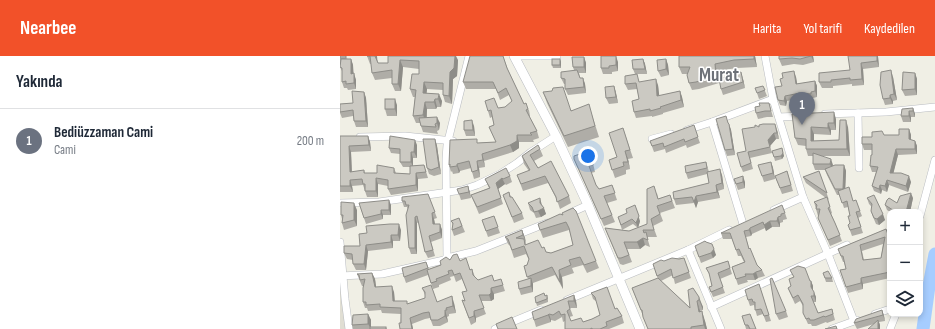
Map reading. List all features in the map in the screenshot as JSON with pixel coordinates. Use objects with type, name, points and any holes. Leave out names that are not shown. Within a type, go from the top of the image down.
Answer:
[{"type":"street","points":[[447,258],[446,159],[448,142],[469,56]]},
{"type":"street","points":[[514,56],[556,136],[588,205],[620,278],[640,329]]},
{"type":"street","points":[[521,56],[557,56]]},
{"type":"street","points":[[765,56],[773,99],[803,196],[828,254],[861,319]]},
{"type":"street","points":[[652,139],[712,122],[773,99]]},
{"type":"street","points":[[818,115],[935,107]]},
{"type":"street","points":[[858,113],[859,168]]},
{"type":"street","points":[[779,117],[810,115]]},
{"type":"street","points":[[561,302],[688,250],[746,222],[712,122]]},
{"type":"street","points":[[353,137],[405,136],[448,142],[464,141]]},
{"type":"street","points":[[340,203],[379,202],[462,190],[477,185],[500,174],[556,136]]},
{"type":"street","points":[[922,209],[935,160]]},
{"type":"street","points":[[770,212],[803,196]]},
{"type":"street","points":[[341,276],[382,274],[476,251],[588,205]]},
{"type":"street","points":[[340,242],[341,276],[350,329]]},
{"type":"street","points":[[711,307],[852,243]]},
{"type":"street","points":[[688,250],[721,329]]},
{"type":"street","points":[[495,329],[546,308]]},
{"type":"street","points":[[832,329],[887,310]]},
{"type":"street","points":[[890,329],[895,317]]},
{"type":"shaded area","points":[[340,278],[347,329],[340,329]]},
{"type":"building","points":[[340,56],[346,56],[346,58],[340,58]]},
{"type":"building","points":[[370,56],[375,56],[378,63],[388,63],[388,56],[455,56],[454,68],[450,72],[449,96],[443,95],[443,83],[424,82],[423,93],[439,94],[438,99],[435,99],[434,102],[425,102],[423,115],[413,116],[416,90],[410,89],[412,74],[419,74],[419,61],[400,60],[398,84],[392,84],[392,70],[372,73]]},
{"type":"building","points":[[470,56],[503,56],[524,104],[526,103],[528,109],[526,110],[537,131],[530,133],[532,135],[517,135],[517,141],[510,145],[482,154],[483,160],[477,161],[478,170],[472,172],[469,161],[450,167],[450,140],[477,139],[477,143],[496,142],[489,127],[494,125],[491,110],[488,111],[485,101],[494,98],[498,108],[505,107],[512,101],[506,88],[498,93],[493,82],[463,82]]},
{"type":"building","points":[[601,56],[616,56],[616,65],[609,66],[609,68],[601,68]]},
{"type":"building","points":[[679,56],[754,56],[754,59],[734,60],[715,64],[716,76],[689,83],[687,75],[690,67],[679,67]]},
{"type":"building","points":[[779,56],[811,56],[800,59],[779,59]]},
{"type":"building","points":[[848,56],[877,56],[877,61],[861,63],[862,79],[850,80],[850,78],[831,80],[831,82],[819,82],[819,73],[850,70]]},
{"type":"building","points":[[572,57],[584,57],[584,67],[573,67]]},
{"type":"building","points":[[341,59],[351,59],[351,74],[354,73],[354,83],[346,84],[346,81],[342,82],[342,68],[340,67]]},
{"type":"building","points":[[552,59],[560,59],[560,65],[552,65]]},
{"type":"building","points":[[643,59],[645,69],[633,69],[632,60]]},
{"type":"building","points":[[666,59],[666,69],[658,71],[657,60]]},
{"type":"building","points":[[577,70],[580,78],[583,78],[584,87],[565,89],[565,79],[561,78],[561,72]]},
{"type":"building","points":[[891,70],[894,94],[890,95],[890,98],[883,99],[880,85],[881,72]]},
{"type":"building","points":[[794,71],[796,84],[815,81],[815,91],[811,92],[811,94],[800,93],[785,96],[784,101],[778,100],[775,87],[782,86],[780,79],[783,78],[782,73]]},
{"type":"building","points":[[741,72],[743,82],[721,89],[719,79]]},
{"type":"building","points":[[903,72],[915,73],[915,89],[902,90]]},
{"type":"building","points":[[637,74],[639,82],[656,79],[657,96],[680,91],[681,100],[650,111],[650,109],[634,112],[632,101],[639,99],[636,83],[625,84],[625,76]]},
{"type":"building","points":[[614,86],[616,97],[606,98],[605,87]]},
{"type":"building","points":[[763,86],[765,90],[757,93],[755,88]]},
{"type":"building","points":[[563,87],[571,111],[589,104],[595,126],[564,136],[543,92],[552,91],[553,88]]},
{"type":"building","points":[[352,91],[364,92],[366,121],[354,121],[353,110],[340,112],[340,104],[353,103]]},
{"type":"building","points":[[385,99],[395,99],[395,109],[385,109]]},
{"type":"building","points":[[759,103],[769,103],[771,111],[756,113],[755,107],[760,106]]},
{"type":"building","points":[[913,108],[913,111],[909,111],[909,116],[901,116],[902,109]]},
{"type":"building","points":[[834,112],[834,123],[828,123],[828,128],[811,127],[811,141],[839,140],[840,120],[846,120],[847,149],[806,149],[806,139],[795,138],[792,114]]},
{"type":"building","points":[[726,116],[729,124],[733,149],[725,150],[716,119]]},
{"type":"building","points":[[437,117],[437,123],[435,124],[436,127],[421,126],[419,118]]},
{"type":"building","points":[[472,120],[473,130],[464,130],[464,121]]},
{"type":"building","points":[[775,124],[777,133],[774,133],[768,140],[770,147],[748,152],[751,163],[741,167],[737,153],[746,151],[742,129],[755,127],[755,125],[759,127],[759,125]]},
{"type":"building","points":[[694,125],[698,137],[685,142],[684,139],[664,147],[663,143],[652,146],[650,141]]},
{"type":"building","points":[[623,128],[630,150],[625,151],[628,162],[623,162],[624,166],[612,170],[609,160],[617,157],[609,133]]},
{"type":"building","points":[[899,129],[909,129],[909,139],[915,141],[915,149],[896,149],[890,173],[901,173],[909,176],[906,186],[887,180],[885,186],[880,185],[879,189],[872,186],[878,167],[870,166],[872,144],[862,144],[862,137],[872,137],[872,132],[882,131],[884,135],[899,135]]},
{"type":"building","points":[[340,136],[368,136],[369,145],[349,146],[350,172],[364,170],[364,173],[377,173],[377,165],[394,168],[394,173],[410,174],[410,166],[424,165],[426,172],[416,173],[416,185],[388,189],[388,180],[376,178],[376,191],[365,191],[365,184],[363,184],[362,179],[350,180],[350,186],[340,186]]},
{"type":"building","points":[[390,136],[415,140],[414,152],[411,152],[411,162],[400,162],[400,149],[389,148]]},
{"type":"building","points":[[423,139],[435,139],[439,167],[431,170],[427,168]]},
{"type":"building","points":[[538,145],[540,149],[530,155],[538,168],[551,161],[569,196],[557,202],[545,176],[521,184],[517,175],[530,170],[522,156]]},
{"type":"building","points":[[782,148],[783,153],[781,156],[774,157],[772,151]]},
{"type":"building","points":[[813,153],[831,159],[830,164],[813,164]]},
{"type":"building","points":[[580,154],[581,157],[590,156],[593,165],[589,166],[599,189],[612,185],[615,193],[604,196],[612,215],[601,219],[574,159],[574,156]]},
{"type":"building","points":[[706,162],[707,168],[686,173],[685,166]]},
{"type":"building","points":[[771,162],[773,173],[762,176],[758,165]]},
{"type":"building","points":[[835,165],[844,165],[843,189],[835,189],[825,169]]},
{"type":"building","points":[[506,168],[510,176],[503,179],[502,178],[496,183],[501,198],[477,207],[471,195],[490,188],[485,179]]},
{"type":"building","points":[[720,169],[722,183],[716,185],[717,192],[696,196],[694,202],[692,197],[674,199],[673,192],[709,183],[707,172]]},
{"type":"building","points":[[787,171],[791,185],[780,188],[775,176]]},
{"type":"building","points":[[819,171],[827,193],[803,177]]},
{"type":"building","points":[[743,176],[743,182],[736,184],[734,179]]},
{"type":"building","points":[[468,186],[469,192],[459,194],[457,189]]},
{"type":"building","points":[[654,186],[658,199],[670,195],[672,201],[657,206],[660,214],[651,219],[654,230],[643,230],[644,233],[646,232],[648,240],[643,238],[637,242],[624,242],[629,255],[618,258],[605,228],[629,231],[647,224],[647,189]]},
{"type":"building","points":[[849,187],[853,201],[856,200],[860,211],[856,212],[861,227],[850,230],[848,225],[850,223],[848,216],[850,216],[847,201],[842,203],[838,191]]},
{"type":"building","points":[[509,192],[510,197],[512,197],[522,213],[512,217],[503,195]]},
{"type":"building","points":[[911,193],[907,209],[891,209],[885,205],[889,198],[897,203],[900,196]]},
{"type":"building","points":[[428,194],[435,212],[432,213],[433,224],[440,224],[440,232],[429,236],[433,250],[425,252],[417,216],[415,217],[415,248],[409,248],[406,215],[409,205],[406,205],[405,201],[402,201],[402,197]]},
{"type":"building","points":[[874,195],[883,214],[877,219],[874,218],[871,211],[872,204],[867,198]]},
{"type":"building","points":[[827,197],[830,207],[828,208],[840,235],[828,240],[818,218],[820,209],[816,209],[817,205],[814,202]]},
{"type":"building","points":[[540,198],[540,203],[544,208],[534,212],[528,203]]},
{"type":"building","points":[[389,200],[389,210],[381,210],[381,214],[364,218],[359,203]]},
{"type":"building","points":[[341,202],[354,203],[354,220],[342,223],[343,215],[341,215]]},
{"type":"building","points":[[635,205],[639,216],[636,223],[632,219],[621,225],[618,217],[627,213],[626,209]]},
{"type":"building","points":[[782,205],[785,213],[778,217],[777,221],[770,221],[764,225],[763,222],[750,228],[749,230],[744,231],[749,249],[750,248],[757,265],[762,270],[753,274],[745,274],[746,276],[736,279],[732,267],[745,262],[739,249],[736,250],[730,233],[721,233]]},
{"type":"building","points":[[573,208],[576,211],[596,261],[584,265],[580,257],[569,260],[571,265],[559,270],[560,282],[552,267],[527,277],[524,266],[527,265],[529,259],[524,246],[512,250],[508,239],[505,237],[522,230],[523,235],[516,238],[524,239],[525,245],[538,240],[546,252],[551,253],[573,245],[566,222],[540,230],[538,224],[560,214],[563,215],[562,213]]},
{"type":"building","points":[[494,216],[498,227],[486,231],[482,220]]},
{"type":"building","points":[[459,218],[462,226],[452,230],[453,223],[451,221]]},
{"type":"building","points":[[399,224],[398,235],[391,235],[391,242],[366,245],[364,264],[353,264],[352,254],[344,253],[344,246],[360,246],[359,234],[367,233],[366,226]]},
{"type":"building","points":[[886,229],[887,273],[861,278],[861,283],[846,287],[840,270],[846,269],[843,256],[841,256],[838,249]],"holes":[[[885,237],[881,258],[863,260],[860,245]]]},
{"type":"building","points":[[705,241],[712,244],[714,249],[711,253],[699,257],[695,246]]},
{"type":"building","points":[[457,254],[460,261],[466,258],[470,270],[472,269],[473,275],[478,280],[492,275],[494,281],[501,279],[503,285],[491,288],[491,293],[489,295],[479,295],[484,308],[474,311],[474,316],[469,318],[462,300],[465,301],[462,292],[467,291],[460,273],[454,275],[452,270],[448,271],[449,274],[436,279],[437,281],[431,283],[427,270],[441,265],[440,261],[446,257],[450,260],[453,255]]},
{"type":"building","points":[[672,258],[684,258],[689,272],[673,278],[671,269],[657,276],[653,264],[661,260],[664,261]]},
{"type":"building","points":[[728,261],[730,268],[718,273],[723,287],[711,292],[709,287],[712,286],[709,273],[706,268]]},
{"type":"building","points":[[426,262],[428,268],[404,277],[402,268]]},
{"type":"building","points":[[798,266],[805,268],[811,281],[814,296],[811,296],[818,313],[832,309],[833,314],[814,320],[810,320],[809,318],[806,319],[803,313],[803,304],[798,295],[793,298],[788,288],[791,286],[789,279],[794,277],[790,270]]},
{"type":"building","points":[[828,271],[832,278],[825,278],[823,273]]},
{"type":"building","points":[[372,273],[375,287],[392,286],[393,301],[407,301],[407,304],[425,298],[425,292],[422,288],[431,285],[437,302],[452,296],[453,306],[446,308],[447,310],[445,310],[445,316],[438,320],[431,320],[429,312],[423,313],[410,318],[412,329],[400,329],[399,323],[401,323],[401,308],[380,307],[380,304],[366,305],[366,302],[363,302],[363,288],[365,279],[360,280],[359,275],[357,274]]},
{"type":"building","points":[[531,278],[531,286],[519,289],[518,282]]},
{"type":"building","points":[[658,278],[690,308],[688,290],[693,288],[699,297],[699,300],[697,301],[699,312],[702,311],[704,325],[691,327],[691,329],[648,329],[642,310],[632,288]]},
{"type":"building","points":[[772,278],[786,311],[776,314],[770,279]]},
{"type":"building","points":[[759,284],[769,315],[764,316],[761,309],[755,310],[755,302],[753,302],[752,299],[748,300],[745,290]]},
{"type":"building","points":[[607,287],[615,309],[617,308],[622,316],[606,322],[607,326],[600,329],[565,329],[565,314],[561,315],[559,311],[553,315],[549,314],[534,320],[532,312],[574,295],[574,301],[568,301],[570,309],[567,311],[571,321],[581,318],[583,322],[592,319],[600,315],[595,297],[591,293]]},
{"type":"building","points":[[544,293],[545,296],[547,295],[547,299],[536,303],[535,297]]},
{"type":"building","points":[[882,310],[883,315],[854,323],[856,319]]},
{"type":"building","points":[[368,314],[368,324],[352,325],[353,315]]},
{"type":"building","points":[[750,314],[756,329],[750,329],[748,325],[745,325],[742,316]]},
{"type":"building","points":[[512,317],[517,329],[498,329],[496,324]]},
{"type":"building","points":[[878,320],[878,329],[868,329]]},
{"type":"building","points":[[836,326],[837,329],[825,329]]},
{"type":"building","points":[[370,327],[386,327],[386,329],[370,329]]},
{"type":"waterway","points":[[923,329],[935,254]]},
{"type":"place","name":"Bediüzzaman Cami","points":[[802,125]]},
{"type":"district","name":"Murat","points":[[719,75]]}]
